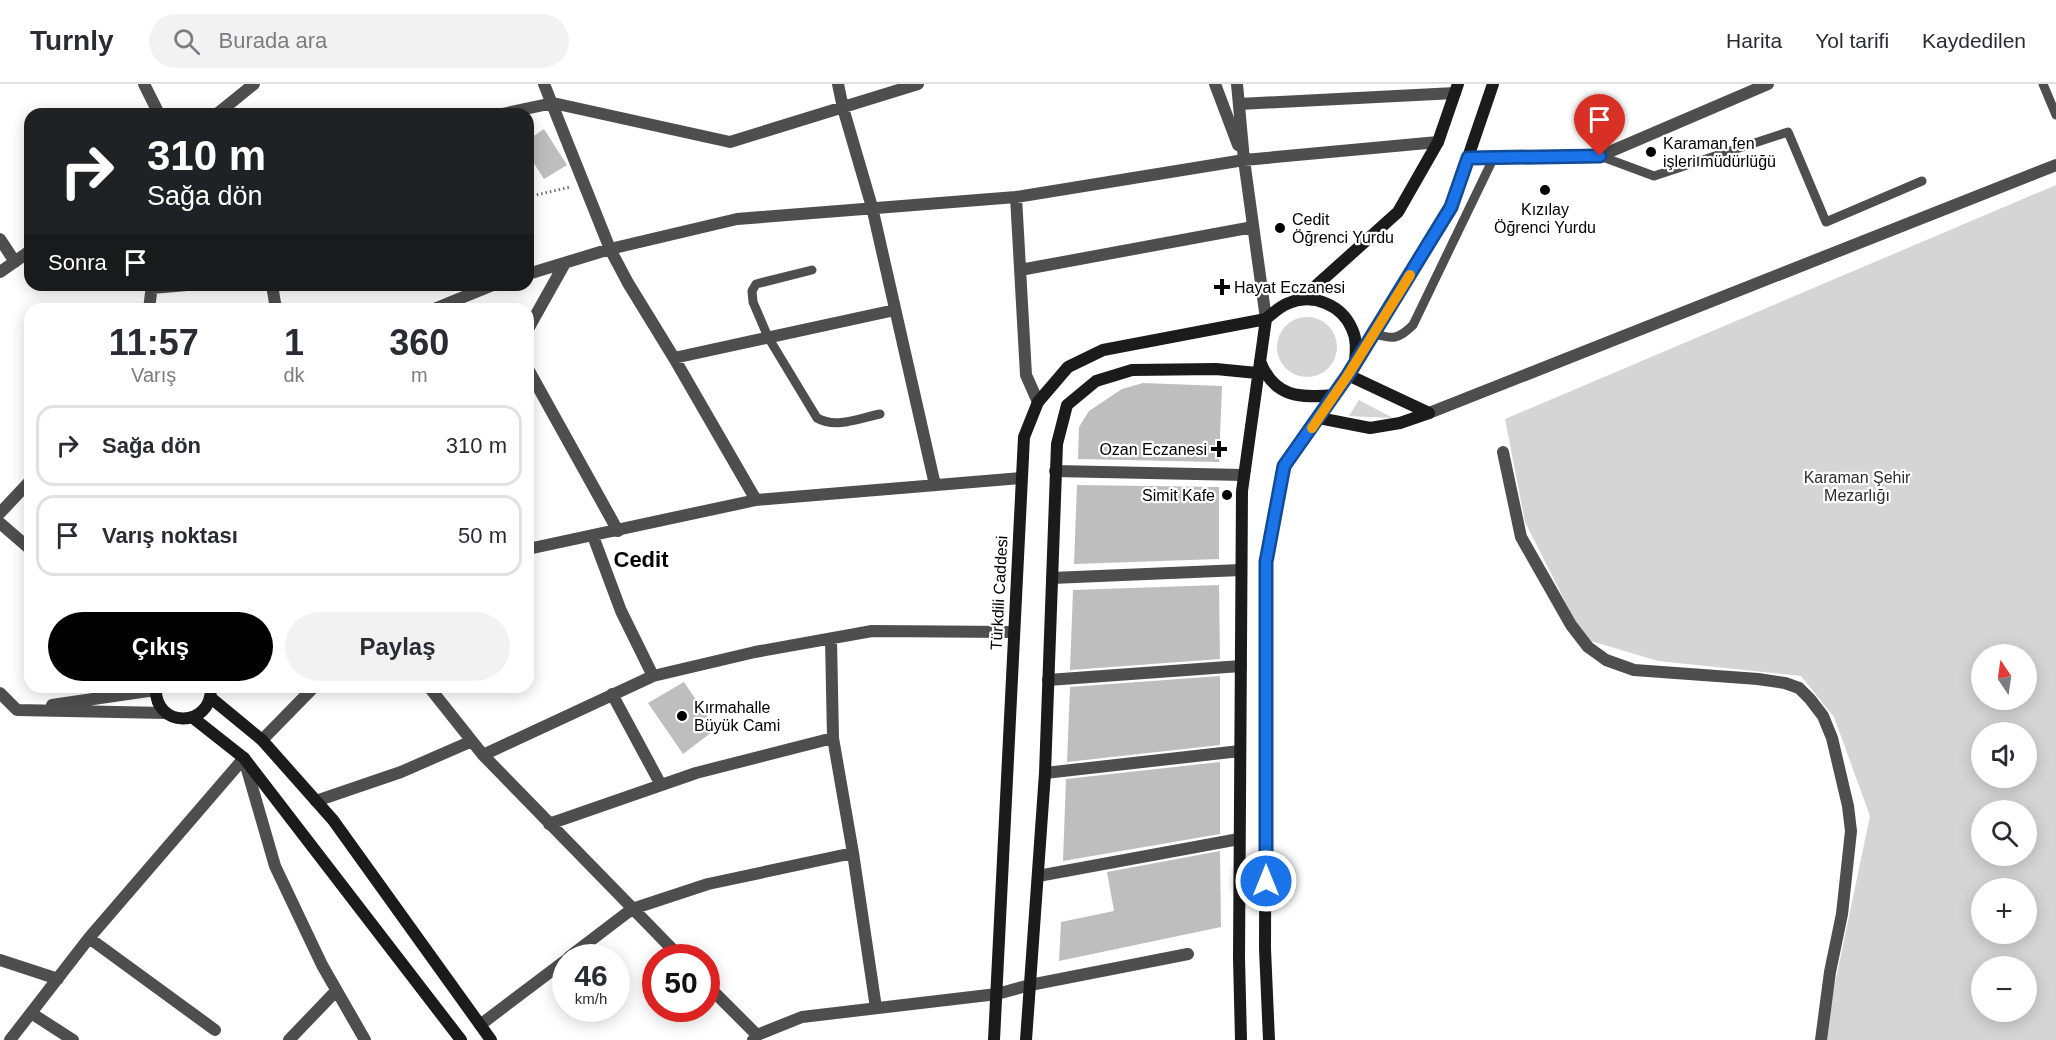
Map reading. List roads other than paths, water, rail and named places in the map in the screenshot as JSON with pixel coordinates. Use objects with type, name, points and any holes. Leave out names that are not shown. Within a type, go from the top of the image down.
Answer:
[{"type":"main road","points":[[1269,1040],[1265,950],[1266,562],[1284,466],[1351,370],[1451,207],[1493,84]]},
{"type":"main road","points":[[1300,300],[1398,212],[1438,142],[1457,88]]},
{"type":"main road","points":[[1241,1040],[1239,839],[1243,475],[1266,319],[1288,303],[1300,300],[1316,300],[1332,305],[1344,315],[1353,329],[1356,344],[1351,370]]},
{"type":"main road","name":"Türkdili Caddesi","points":[[994,1040],[1024,437],[1038,402],[1068,367],[1103,350],[1266,319]]},
{"type":"main road","points":[[1259,360],[1272,382],[1283,390],[1297,396],[1335,394]]},
{"type":"main road","points":[[1026,1040],[1045,772],[1055,471],[1057,444],[1067,405],[1096,381],[1132,370],[1216,369],[1257,373]]},
{"type":"main road","points":[[1351,370],[1429,413]]},
{"type":"main road","points":[[1319,418],[1370,428],[1400,423],[1429,413]]},
{"type":"main road","points":[[156,693],[156,699],[166,713],[183,719],[200,714],[206,707],[211,693]]},
{"type":"main road","points":[[215,693],[262,740],[333,820],[491,1040]]},
{"type":"main road","points":[[192,717],[244,758],[461,1040]]},
{"type":"street","points":[[144,84],[156,108]]},
{"type":"street","points":[[224,108],[254,84]]},
{"type":"street","points":[[544,84],[610,249],[756,500]]},
{"type":"street","points":[[838,84],[872,207],[935,485]]},
{"type":"street","points":[[530,108],[553,103],[730,142],[918,84]]},
{"type":"street","points":[[1215,84],[1244,160]]},
{"type":"street","points":[[1237,84],[1252,227],[1266,319]]},
{"type":"street","points":[[1468,158],[1600,156],[1768,84]]},
{"type":"street","points":[[1239,104],[1457,88]]},
{"type":"street","points":[[534,272],[610,249],[737,219],[1016,197],[1244,160],[1438,142]]},
{"type":"street","points":[[1429,413],[2056,165]]},
{"type":"street","points":[[1016,197],[1026,375],[1038,402]]},
{"type":"street","points":[[1020,270],[1252,227]]},
{"type":"street","points":[[0,239],[15,261]]},
{"type":"street","points":[[0,272],[24,255]]},
{"type":"street","points":[[534,320],[565,263]]},
{"type":"street","points":[[449,303],[478,291]]},
{"type":"street","points":[[674,358],[895,310]]},
{"type":"street","points":[[534,380],[618,531]]},
{"type":"street","points":[[1503,452],[1521,537],[1571,626],[1588,647],[1606,660],[1634,670],[1785,683],[1799,688],[1823,716],[1848,806],[1851,831],[1842,914],[1830,972],[1821,1040]]},
{"type":"street","points":[[1055,471],[1243,475]]},
{"type":"street","points":[[534,548],[756,500],[1021,478]]},
{"type":"street","points":[[0,513],[24,487]]},
{"type":"street","points":[[0,523],[24,544]]},
{"type":"street","points":[[593,536],[621,611],[653,675]]},
{"type":"street","points":[[1052,578],[1241,570]]},
{"type":"street","points":[[483,755],[653,675],[755,652],[872,631],[1013,632]]},
{"type":"street","points":[[831,639],[833,738],[876,1008]]},
{"type":"street","points":[[1048,680],[1241,666]]},
{"type":"street","points":[[0,693],[17,710]]},
{"type":"street","points":[[17,710],[130,693]]},
{"type":"street","points":[[262,740],[308,693]]},
{"type":"street","points":[[434,693],[483,755],[667,944]]},
{"type":"street","points":[[612,694],[661,785]]},
{"type":"street","points":[[0,711],[166,713]]},
{"type":"street","points":[[549,824],[696,773],[833,738]]},
{"type":"street","points":[[316,801],[400,772],[472,741]]},
{"type":"street","points":[[1045,772],[1240,751]]},
{"type":"street","points":[[10,1040],[89,938],[244,758]]},
{"type":"street","points":[[244,758],[275,866],[322,965],[364,1040]]},
{"type":"street","points":[[1038,876],[1239,839]]},
{"type":"street","points":[[586,944],[632,909],[708,884],[853,853]]},
{"type":"street","points":[[89,938],[215,1030]]},
{"type":"street","points":[[720,999],[755,1037],[802,1017],[997,994],[1030,985],[1188,954]]},
{"type":"street","points":[[0,960],[58,979]]},
{"type":"street","points":[[480,1025],[552,970]]},
{"type":"street","points":[[289,1040],[336,990]]},
{"type":"street","points":[[31,1013],[73,1040]]},
{"type":"lane","points":[[2043,84],[2056,115]]},
{"type":"lane","points":[[1600,156],[1654,176],[1788,132],[1827,222],[1922,181]]},
{"type":"lane","points":[[1374,334],[1393,339],[1404,334],[1413,325],[1494,158]]},
{"type":"lane","points":[[812,270],[756,284],[752,291],[753,302],[768,337],[817,418],[826,422],[838,423],[880,414]]},
{"type":"place","name":"Karaman fen işleri müdürlüğü","points":[[1651,152]]},
{"type":"place","name":"Kızılay Öğrenci Yurdu","points":[[1545,190]]},
{"type":"place","name":"Cedit Öğrenci Yurdu","points":[[1280,228]]},
{"type":"place","name":"Hayat Eczanesi","points":[[1222,287]]},
{"type":"place","name":"Ozan Eczanesi","points":[[1219,449]]},
{"type":"place","name":"Simit Kafe","points":[[1227,495]]},
{"type":"place","name":"Kırmahalle Büyük Cami","points":[[682,716]]},
{"type":"district","name":"Cedit","points":[[641,559]]},
{"type":"park label","name":"Karaman Şehir Mezarlığı","points":[[1857,486]]}]
